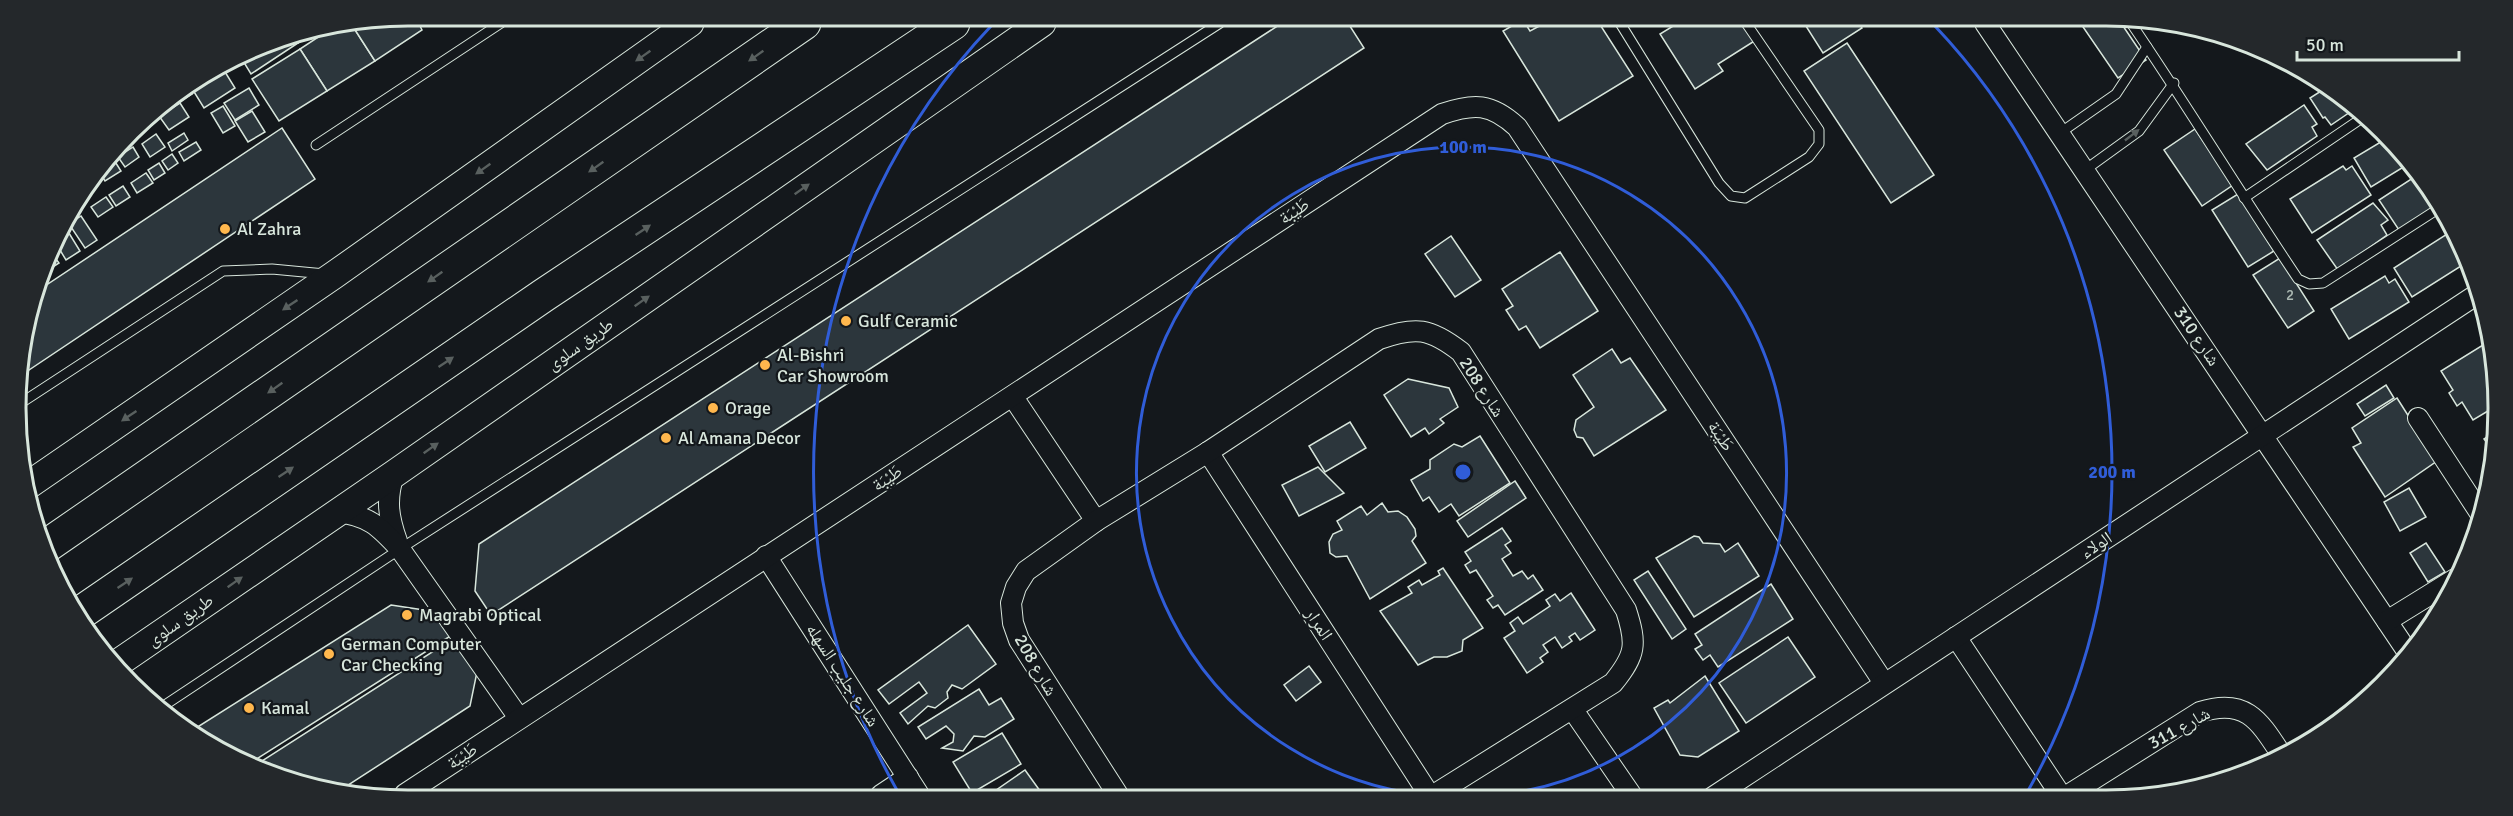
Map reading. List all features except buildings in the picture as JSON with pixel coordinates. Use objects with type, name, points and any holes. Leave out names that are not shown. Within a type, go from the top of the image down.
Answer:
[{"type":"highway","points":[[51,543],[800,25]]},
{"type":"highway","points":[[84,611],[554,288],[948,25]]},
{"type":"main road","points":[[33,482],[334,275],[686,25]]},
{"type":"main road","name":"طريق سلوى","points":[[121,661],[394,474],[1038,25]]},
{"type":"street","name":"شارع 310","points":[[1986,25],[2404,646]]},
{"type":"street","name":"طَيْبَة","points":[[411,790],[1442,114],[1461,107],[1482,106],[1501,112],[1516,127],[1884,682]]},
{"type":"street","name":"الولاء","points":[[1722,790],[2471,298]]},
{"type":"street","name":"شارع 208","points":[[1115,790],[1019,640],[1013,623],[1011,603],[1016,586],[1026,571],[1096,521],[1208,452],[1379,339],[1399,332],[1423,330],[1441,337],[1461,352],[1626,610],[1634,648],[1628,665],[1613,682],[1573,710],[1441,790]]},
{"type":"street","points":[[1013,397],[1096,521]]},
{"type":"street","points":[[2418,418],[2475,505]]},
{"type":"street","name":"المرار","points":[[1208,452],[1427,790]]},
{"type":"street","points":[[394,474],[388,493],[388,509],[400,549]]},
{"type":"street","points":[[336,512],[364,518],[380,527],[400,549],[519,718]]},
{"type":"street","name":"شارع جليب السهله","points":[[766,556],[917,790]]},
{"type":"street","points":[[2388,621],[2443,587]]},
{"type":"street","name":"شارع 311","points":[[1956,637],[2058,790]]},
{"type":"street","name":"شارع 311","points":[[2074,790],[2200,712],[2219,706],[2236,708],[2251,715],[2277,749]]},
{"type":"street","points":[[1573,710],[1628,790]]},
{"type":"street","points":[[888,790],[908,777]]},
{"type":"lane","points":[[316,145],[496,25]]},
{"type":"lane","points":[[166,704],[400,549],[1215,25]]},
{"type":"lane","points":[[1621,25],[1719,183],[1731,196],[1745,198],[1809,157],[1818,144],[1818,130],[1747,25]]},
{"type":"lane","points":[[2133,26],[2174,83],[2244,198],[2298,279],[2309,284],[2323,283],[2433,212]]},
{"type":"lane","points":[[2060,133],[2116,94],[2147,47]]},
{"type":"lane","points":[[2085,170],[2139,131],[2174,83]]},
{"type":"lane","points":[[2244,198],[2358,121]]},
{"type":"lane","points":[[26,400],[222,271],[272,269],[334,275]]},
{"type":"place","name":"Al Zahra","points":[[225,229]]},
{"type":"place","name":"Gulf Ceramic","points":[[846,321]]},
{"type":"place","name":"Al-Bishri Car Showroom","points":[[765,365]]},
{"type":"place","name":"Orage","points":[[713,408]]},
{"type":"place","name":"Al Amana Decor","points":[[666,438]]},
{"type":"place","name":"Magrabi Optical","points":[[407,615]]},
{"type":"place","name":"German Computer Car Checking","points":[[329,654]]},
{"type":"place","name":"Kamal","points":[[249,708]]}]
